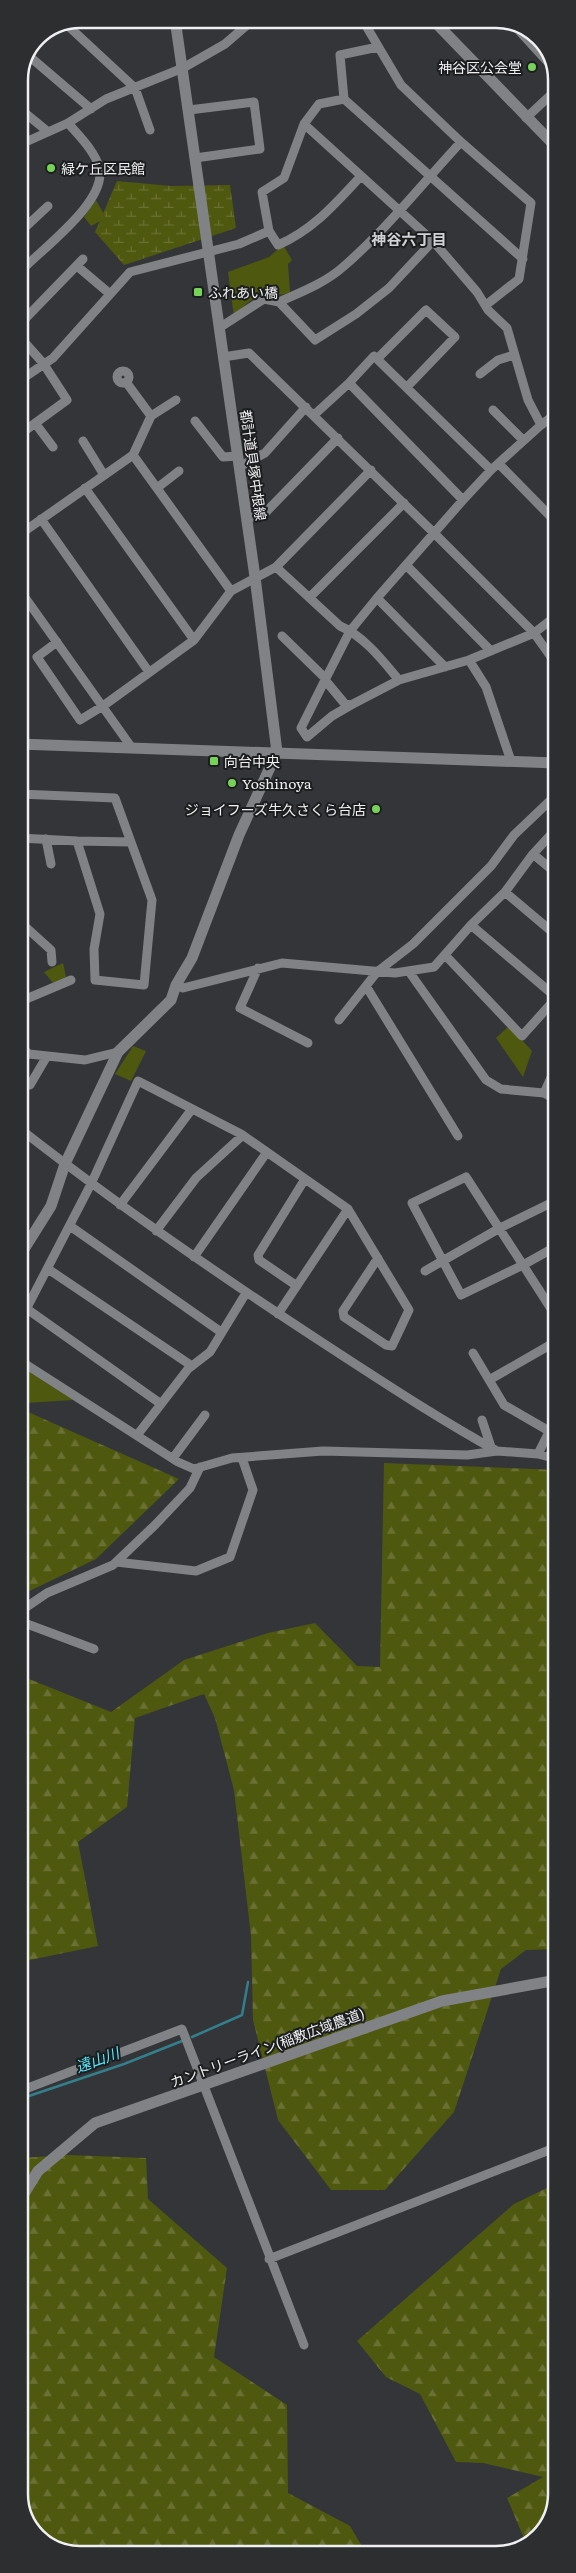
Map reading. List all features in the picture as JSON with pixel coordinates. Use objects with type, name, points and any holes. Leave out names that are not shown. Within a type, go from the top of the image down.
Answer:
[{"type":"street","name":"都計道貝塚中根線","points":[[176,28],[255,578],[277,752]]},
{"type":"street","points":[[28,140],[68,123],[106,99],[183,68],[225,44],[244,28]]},
{"type":"street","points":[[367,28],[401,85],[460,142],[531,203],[519,279],[486,305]]},
{"type":"street","points":[[441,28],[548,139]]},
{"type":"street","points":[[71,29],[135,88],[150,130]]},
{"type":"street","points":[[522,34],[544,58]]},
{"type":"street","points":[[378,47],[340,55],[344,99],[523,259]]},
{"type":"street","points":[[32,58],[91,109]]},
{"type":"street","points":[[526,118],[548,97]]},
{"type":"street","points":[[344,99],[319,104],[304,124],[284,178],[262,192],[269,231],[278,245],[292,239],[326,214],[361,176]]},
{"type":"street","points":[[189,110],[254,102],[260,149],[195,158]]},
{"type":"street","points":[[28,115],[47,131]]},
{"type":"street","points":[[28,264],[81,214],[90,202],[100,182],[99,168],[91,151],[68,123]]},
{"type":"street","points":[[304,124],[398,211],[434,241],[486,305],[488,310],[507,328],[528,400],[541,425]]},
{"type":"street","points":[[219,328],[235,319],[249,306],[264,299],[280,302],[306,290],[342,268],[398,211],[460,142]]},
{"type":"street","points":[[29,224],[48,206]]},
{"type":"street","points":[[28,374],[53,358],[130,272],[239,244],[269,231]]},
{"type":"street","points":[[280,302],[315,340],[356,314],[389,288],[434,241]]},
{"type":"street","points":[[28,316],[80,262],[110,294]]},
{"type":"street","points":[[377,359],[426,310],[455,337],[406,387]]},
{"type":"street","points":[[28,346],[43,363],[66,400],[28,428]]},
{"type":"street","points":[[223,357],[249,353],[371,470],[534,633],[548,653]]},
{"type":"street","points":[[314,415],[349,383],[374,356],[548,515]]},
{"type":"street","points":[[480,374],[498,360],[514,356]]},
{"type":"street","points":[[126,382],[151,416]]},
{"type":"street","points":[[349,383],[463,500]]},
{"type":"street","points":[[28,528],[133,455],[151,416],[176,400]]},
{"type":"street","points":[[195,421],[223,457],[238,461],[265,453],[306,407]]},
{"type":"street","points":[[492,410],[523,440]]},
{"type":"street","points":[[548,420],[523,440],[463,500],[350,631],[324,678],[301,728],[307,737],[332,716],[399,680],[469,660],[534,633],[548,622]]},
{"type":"street","points":[[35,423],[53,447]]},
{"type":"street","points":[[246,519],[266,512],[338,438]]},
{"type":"street","points":[[83,441],[104,475]]},
{"type":"street","points":[[133,455],[230,591]]},
{"type":"street","points":[[57,642],[37,657],[80,720],[103,706],[194,640],[230,591],[241,587],[276,567],[371,470]]},
{"type":"street","points":[[157,488],[179,471]]},
{"type":"street","points":[[86,488],[194,640]]},
{"type":"street","points":[[310,597],[404,503]]},
{"type":"street","points":[[40,519],[149,672]]},
{"type":"street","points":[[406,565],[491,651]]},
{"type":"street","points":[[276,567],[340,626],[350,631],[384,661],[399,680]]},
{"type":"street","points":[[377,598],[445,667]]},
{"type":"street","points":[[28,607],[57,642],[132,748]]},
{"type":"street","points":[[282,636],[324,678],[345,704],[351,705]]},
{"type":"street","points":[[469,660],[486,688],[511,761]]},
{"type":"street","points":[[28,744],[548,763]]},
{"type":"street","points":[[28,1243],[51,1206],[65,1164],[118,1052],[171,1000],[176,985],[192,958],[239,835],[277,752]]},
{"type":"street","points":[[28,794],[114,798],[152,900],[144,985],[95,980],[94,949],[100,914],[77,840]]},
{"type":"street","points":[[339,1020],[377,972],[414,944],[491,866],[514,835],[548,802]]},
{"type":"street","points":[[28,838],[130,842]]},
{"type":"street","points":[[176,985],[183,988],[258,968],[282,964],[410,973],[434,967],[446,956],[471,925],[505,892],[533,854],[548,838]]},
{"type":"street","points":[[46,839],[51,864]]},
{"type":"street","points":[[533,854],[548,867]]},
{"type":"street","points":[[505,892],[548,929]]},
{"type":"street","points":[[471,925],[548,990]]},
{"type":"street","points":[[28,929],[50,950],[52,962]]},
{"type":"street","points":[[446,956],[522,1036],[548,1006]]},
{"type":"street","points":[[258,968],[240,1008],[308,1043]]},
{"type":"street","points":[[410,973],[486,1080],[501,1089],[544,1092],[548,1094]]},
{"type":"street","points":[[28,998],[71,980]]},
{"type":"street","points":[[366,986],[458,1136]]},
{"type":"street","points":[[29,1054],[85,1060],[118,1052]]},
{"type":"street","points":[[30,1085],[47,1056]]},
{"type":"street","points":[[28,1307],[91,1184],[138,1081],[243,1135],[348,1209],[378,1258],[409,1310],[392,1346],[386,1345],[344,1317],[343,1311],[378,1258]]},
{"type":"street","points":[[544,1092],[548,1084]]},
{"type":"street","points":[[120,1205],[192,1109]]},
{"type":"street","points":[[28,1135],[91,1184],[246,1293],[431,1414],[494,1449]]},
{"type":"street","points":[[156,1231],[196,1178],[243,1135]]},
{"type":"street","points":[[194,1257],[267,1152]]},
{"type":"street","points":[[548,1251],[523,1264],[461,1295],[412,1203],[466,1177],[500,1228],[523,1264],[548,1304]]},
{"type":"street","points":[[297,1286],[259,1260],[258,1255],[305,1179]]},
{"type":"street","points":[[425,1271],[500,1228],[548,1204]]},
{"type":"street","points":[[278,1314],[348,1209]]},
{"type":"street","points":[[70,1226],[221,1332]]},
{"type":"street","points":[[48,1269],[192,1366]]},
{"type":"street","points":[[138,1434],[192,1366],[210,1352],[246,1293]]},
{"type":"street","points":[[28,1310],[161,1404]]},
{"type":"street","points":[[489,1380],[548,1346]]},
{"type":"street","points":[[473,1353],[504,1405],[548,1430]]},
{"type":"street","points":[[28,1366],[173,1458],[194,1469],[242,1458],[323,1451],[467,1455],[494,1449],[548,1457]]},
{"type":"street","points":[[173,1458],[204,1415]]},
{"type":"street","points":[[482,1420],[494,1449]]},
{"type":"street","points":[[538,1454],[548,1433]]},
{"type":"street","points":[[116,1562],[196,1571],[230,1557],[253,1490],[242,1458]]},
{"type":"street","points":[[28,1606],[47,1593],[116,1562],[155,1526],[190,1488],[200,1467]]},
{"type":"street","points":[[28,1624],[94,1649]]},
{"type":"street","name":"カントリーライン(稲敷広域農道)","points":[[28,2187],[38,2171],[95,2122],[204,2086],[442,2000],[548,1982]]},
{"type":"street","points":[[28,2089],[182,2029],[269,2259],[304,2345]]},
{"type":"street","points":[[269,2259],[548,2151]]},
{"type":"green space","points":[[117,181],[171,186],[230,185],[236,228],[124,265],[95,232]]},
{"type":"green space","points":[[96,200],[106,218],[91,226],[84,217]]},
{"type":"green space","points":[[283,245],[292,260],[288,264],[290,292],[257,297],[248,302],[234,317],[228,272],[269,257]]},
{"type":"green space","points":[[63,963],[66,977],[53,983],[44,972]]},
{"type":"green space","points":[[509,1026],[532,1051],[523,1077],[496,1038]]},
{"type":"green space","points":[[133,1046],[146,1051],[131,1081],[115,1074]]},
{"type":"green space","points":[[28,1371],[73,1400],[28,1403]]},
{"type":"green space","points":[[28,1412],[179,1479],[96,1559],[28,1592]]},
{"type":"green space","points":[[384,1463],[548,1470],[548,1949],[526,1950],[501,1969],[454,2112],[385,2190],[331,2190],[278,2120],[253,2020],[251,1936],[234,1790],[215,1718],[204,1694],[135,1718],[127,1807],[78,1842],[98,1946],[28,1960],[28,1679],[111,1712],[184,1660],[268,1633],[315,1623],[357,1666],[380,1667]]},
{"type":"green space","points":[[68,2155],[146,2158],[148,2199],[227,2268],[214,2357],[287,2405],[288,2493],[350,2526],[362,2546],[76,2545],[66,2544],[54,2539],[38,2525],[31,2513],[28,2493],[28,2158]]},
{"type":"green space","points":[[548,2187],[548,2493],[546,2510],[542,2519],[531,2533],[524,2538],[507,2498],[543,2477],[483,2463],[456,2462],[420,2394],[386,2377],[357,2341],[514,2204]]},
{"type":"waterway","name":"遠山川","points":[[192,2037],[242,2015],[248,1982]]},
{"type":"waterway","name":"遠山川","points":[[28,2096],[124,2064],[182,2041]]},
{"type":"place","name":"神谷区公会堂","points":[[532,67]]},
{"type":"place","name":"緑ケ丘区民館","points":[[51,168]]},
{"type":"place","name":"ふれあい橋","points":[[198,292]]},
{"type":"place","name":"向台中央","points":[[214,761]]},
{"type":"place","name":"Yoshinoya","points":[[232,783]]},
{"type":"place","name":"ジョイフーズ牛久さくら台店","points":[[376,809]]},
{"type":"district","name":"神谷六丁目","points":[[409,238]]}]
